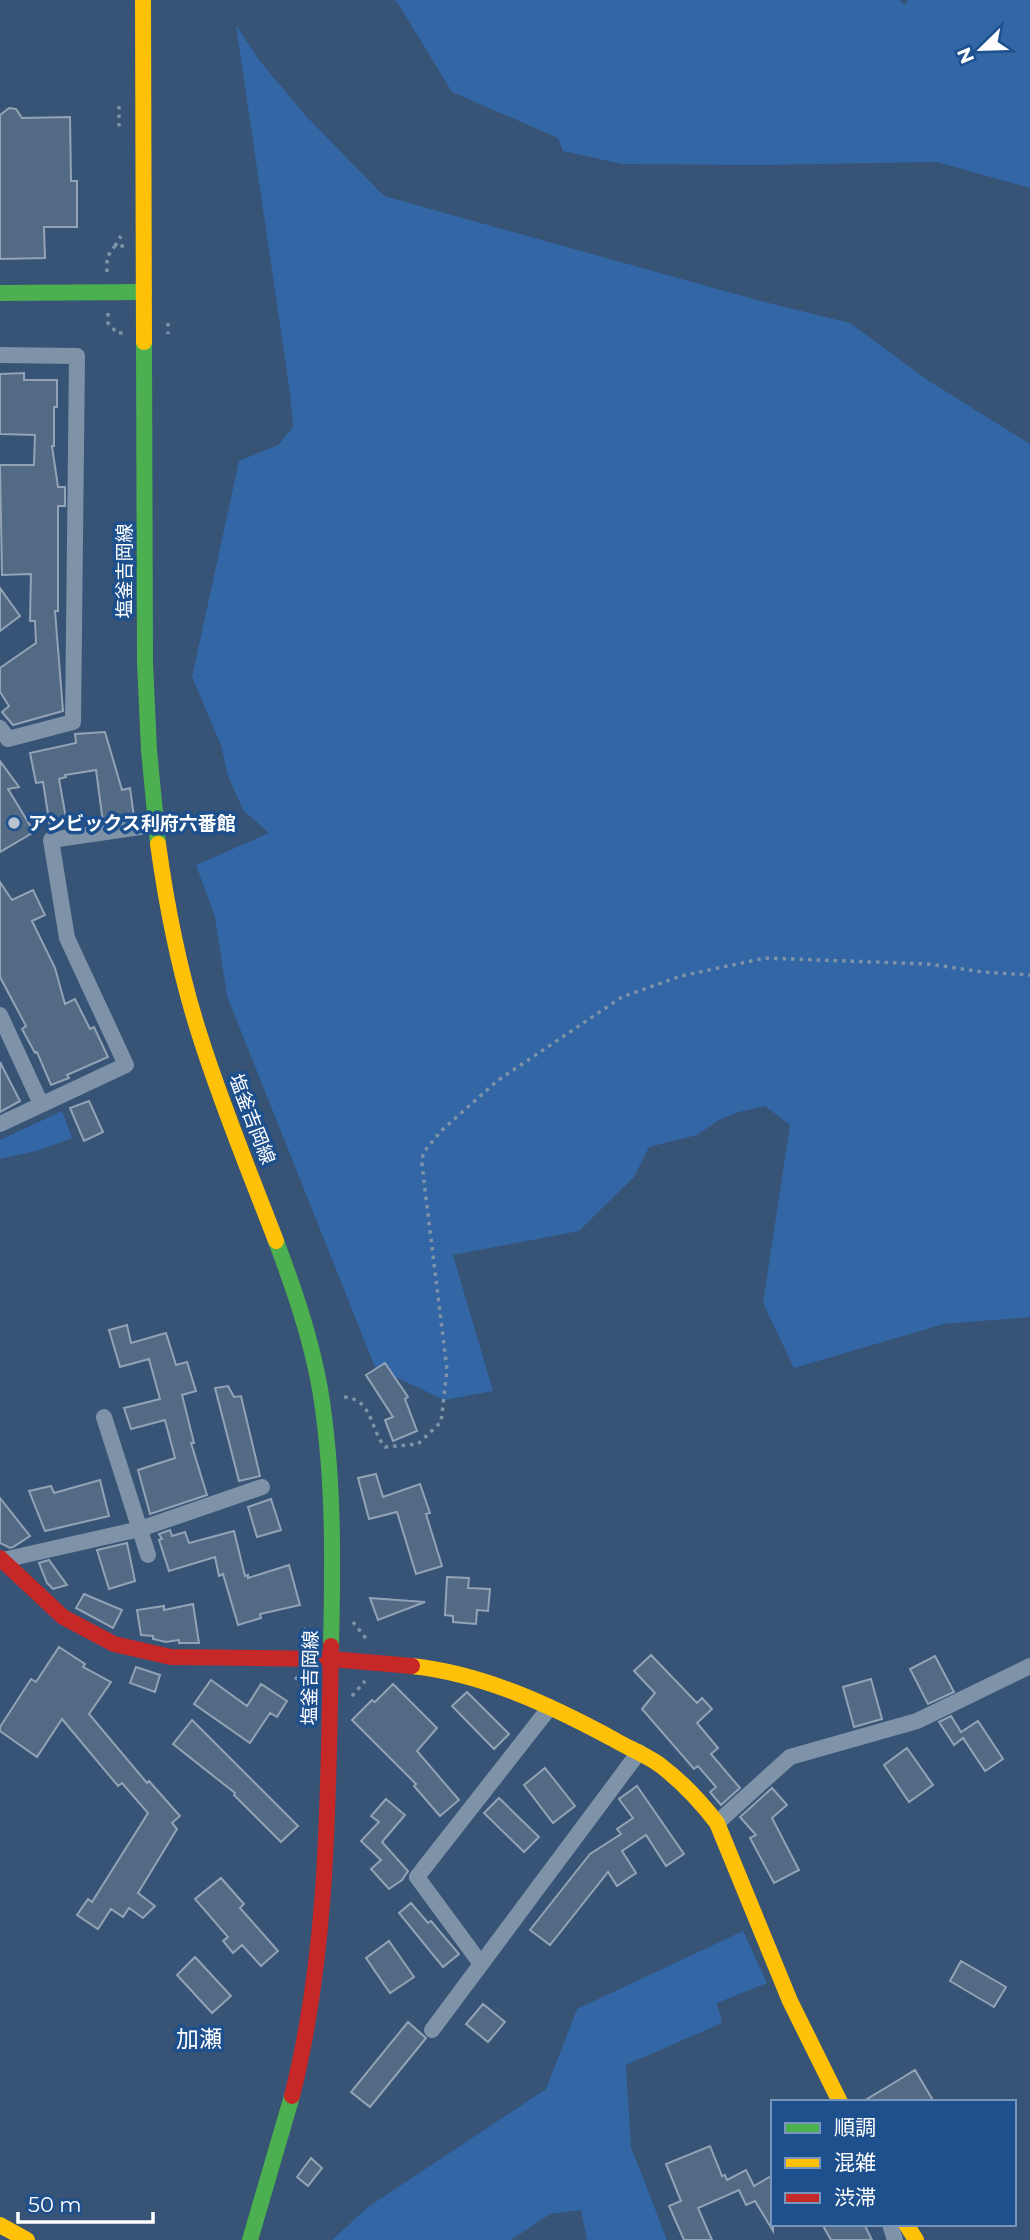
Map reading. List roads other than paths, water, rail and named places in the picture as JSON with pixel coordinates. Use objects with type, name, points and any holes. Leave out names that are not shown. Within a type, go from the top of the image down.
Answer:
[{"type":"main road","name":"塩釜吉岡線","points":[[143,0],[145,663],[154,825],[169,921],[190,1007],[292,1285],[313,1354],[321,1396],[330,1480],[333,1606],[319,1938],[311,2000],[290,2111],[250,2240]]},
{"type":"main road","points":[[0,293],[144,292]]},
{"type":"main road","points":[[2,1559],[63,1617],[114,1644],[171,1657],[331,1659],[446,1670],[514,1691],[639,1752],[660,1765],[703,1805],[717,1823],[790,2001],[839,2100]]},
{"type":"main road","points":[[0,2225],[27,2240]]},
{"type":"street","points":[[0,355],[76,356],[73,722],[8,739],[0,728]]},
{"type":"street","points":[[0,1124],[126,1065],[67,938],[51,840],[154,825]]},
{"type":"street","points":[[0,1015],[41,1104]]},
{"type":"street","points":[[104,1417],[148,1555]]},
{"type":"street","points":[[2,1559],[140,1529],[262,1488]]},
{"type":"street","points":[[717,1823],[790,1757],[917,1721],[1030,1666]]},
{"type":"street","points":[[481,1964],[417,1877],[550,1707]]},
{"type":"street","points":[[432,2030],[639,1752]]},
{"type":"place","name":"アンビックス利府六番館","points":[[14,823]]},
{"type":"district","name":"加瀬","points":[[199,2039]]}]
